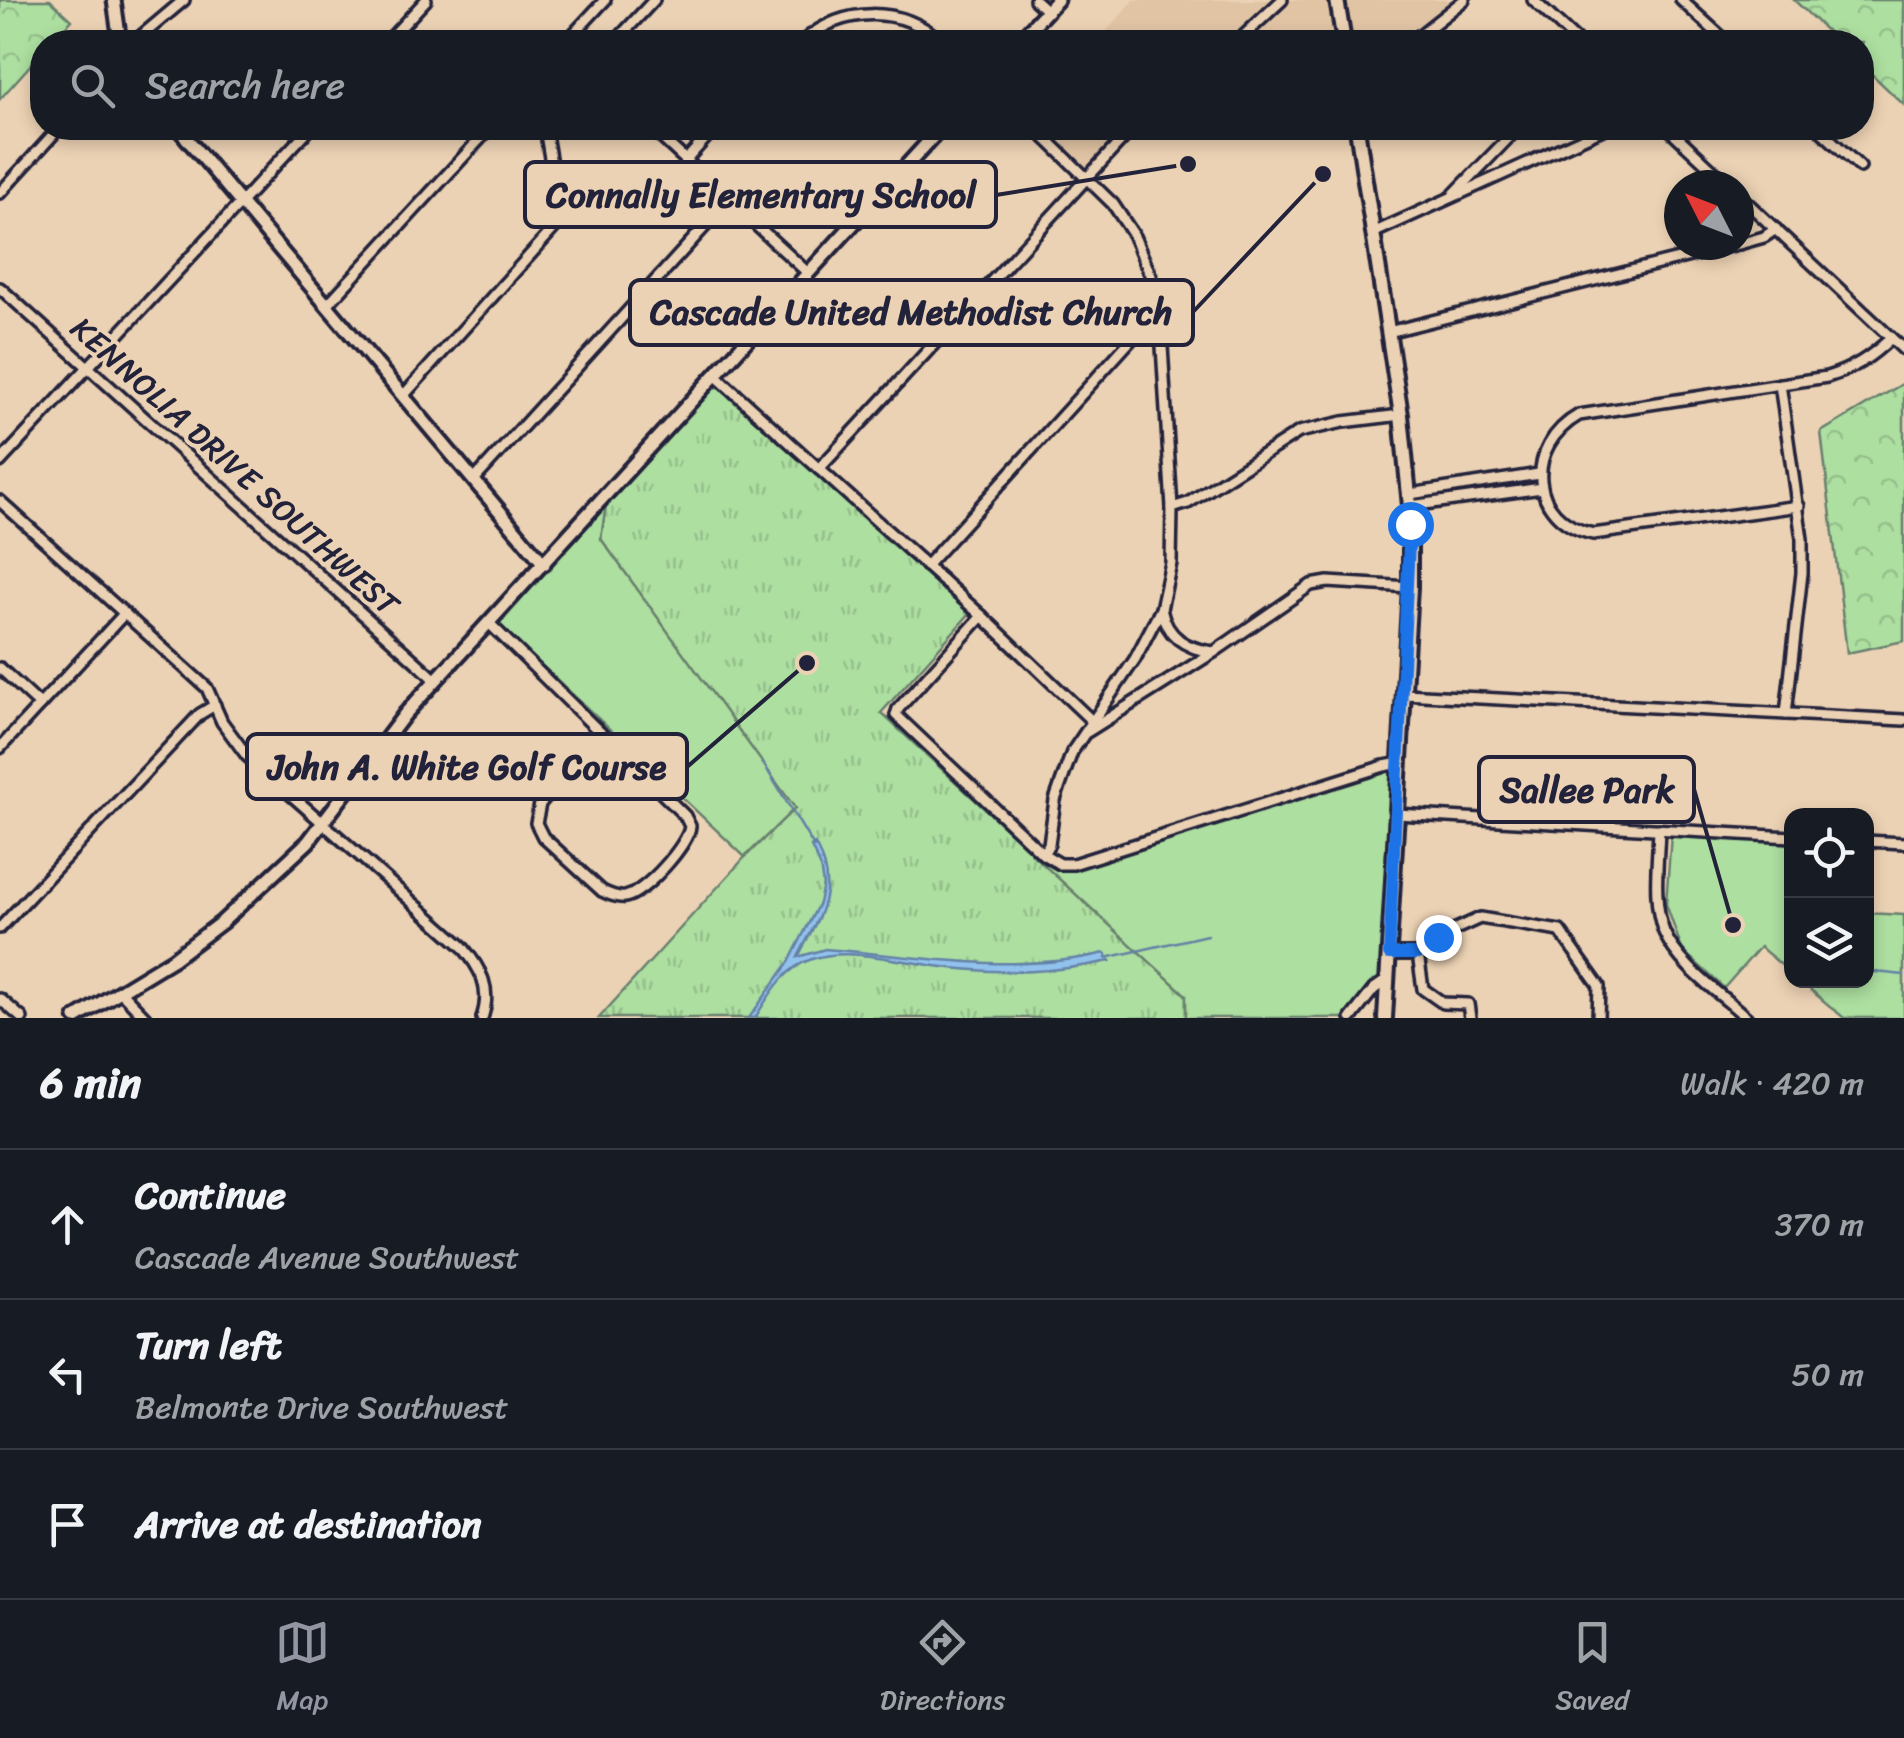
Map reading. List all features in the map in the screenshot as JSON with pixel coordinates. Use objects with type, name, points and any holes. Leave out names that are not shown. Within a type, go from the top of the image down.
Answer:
[{"type":"main road","points":[[1337,0],[1342,30]]},
{"type":"main road","points":[[1358,140],[1401,415],[1410,500],[1410,587],[1385,1018]]},
{"type":"street","points":[[114,0],[118,30]]},
{"type":"street","points":[[148,30],[184,0]]},
{"type":"street","points":[[399,30],[426,0]]},
{"type":"street","points":[[577,30],[605,0]]},
{"type":"street","points":[[626,30],[654,0]]},
{"type":"street","points":[[1035,0],[1046,11]]},
{"type":"street","points":[[1029,30],[1057,0]]},
{"type":"street","points":[[1250,30],[1282,0]]},
{"type":"street","points":[[1427,30],[1464,0]]},
{"type":"street","points":[[1681,0],[1714,30]]},
{"type":"street","points":[[1536,1],[1566,30]]},
{"type":"street","points":[[818,30],[846,18],[880,14],[914,23],[924,30]]},
{"type":"street","points":[[0,192],[48,140]]},
{"type":"street","points":[[188,140],[544,564]]},
{"type":"street","points":[[0,462],[299,140]]},
{"type":"street","points":[[328,304],[479,140]]},
{"type":"street","points":[[404,395],[556,226],[559,212],[547,140]]},
{"type":"street","points":[[664,140],[808,273]]},
{"type":"street","points":[[686,160],[704,140]]},
{"type":"street","points":[[76,1018],[173,959],[222,922],[324,824],[387,735],[929,140]]},
{"type":"street","points":[[1043,854],[1062,775],[1136,659],[1161,609],[1171,563],[1172,508],[1160,314],[1151,276],[1133,234],[1113,204],[1048,140]]},
{"type":"street","points":[[819,469],[1122,140]]},
{"type":"street","points":[[1451,198],[1507,140]]},
{"type":"street","points":[[1373,233],[1579,140]]},
{"type":"street","points":[[1681,140],[1713,170]]},
{"type":"street","points":[[1831,140],[1860,167]]},
{"type":"street","points":[[474,480],[729,200]]},
{"type":"street","points":[[1754,209],[1904,350]]},
{"type":"street","points":[[1754,239],[1776,229]]},
{"type":"street","points":[[1388,332],[1674,260]]},
{"type":"street","name":"KENNOLIA DRIVE SOUTHWEST","points":[[0,288],[436,680]]},
{"type":"street","points":[[926,566],[1149,320],[1160,314]]},
{"type":"street","points":[[1799,506],[1593,534],[1568,524],[1551,507],[1542,488],[1542,455],[1562,424],[1578,415],[1846,371],[1891,338]]},
{"type":"street","points":[[715,375],[982,616],[1093,722]]},
{"type":"street","points":[[1780,384],[1799,506],[1802,573],[1786,714]]},
{"type":"street","points":[[1172,508],[1188,503],[1299,432],[1401,415]]},
{"type":"street","points":[[1410,500],[1540,474]]},
{"type":"street","points":[[1410,500],[1542,488]]},
{"type":"street","points":[[0,501],[207,688],[222,722],[247,756],[470,956],[486,988],[482,1018]]},
{"type":"street","points":[[1085,734],[1214,652],[1310,584],[1410,587]]},
{"type":"street","points":[[1161,609],[1167,628],[1178,641],[1194,650],[1214,652]]},
{"type":"street","points":[[0,748],[124,614]]},
{"type":"street","points":[[982,616],[896,715],[1043,854],[1060,864],[1072,864],[1400,764]]},
{"type":"street","points":[[489,623],[600,732],[684,816],[690,826],[685,844],[640,890],[625,897],[602,891],[543,837],[536,823],[540,804],[600,732]]},
{"type":"street","points":[[0,668],[40,705]]},
{"type":"street","points":[[1404,694],[1904,720]]},
{"type":"street","points":[[0,928],[200,714],[215,705]]},
{"type":"street","points":[[1397,814],[1784,836]]},
{"type":"street","points":[[1659,829],[1658,898],[1663,930],[1683,959],[1746,1018]]},
{"type":"street","points":[[1874,841],[1904,843]]},
{"type":"street","points":[[1389,954],[1418,954],[1438,937],[1480,918],[1560,931],[1599,986],[1598,1018]]},
{"type":"street","points":[[1418,954],[1423,990],[1442,1002],[1468,1004],[1470,1018]]},
{"type":"street","points":[[1351,1018],[1374,989],[1388,980]]},
{"type":"street","points":[[121,992],[146,1018]]},
{"type":"street","points":[[0,999],[22,1018]]},
{"type":"shaded area","points":[[1134,0],[1464,0],[1427,30],[1108,30]]},
{"type":"shaded area","points":[[1045,140],[1119,140],[1082,178]]},
{"type":"green space","points":[[0,0],[50,0],[72,20],[62,30],[30,30],[30,65],[0,99]]},
{"type":"green space","points":[[1794,0],[1904,0],[1904,105],[1874,76],[1874,30],[1825,30]]},
{"type":"green space","points":[[716,379],[970,613],[881,713],[1186,995],[1186,1018],[599,1018],[794,808],[601,539],[606,503]]},
{"type":"green space","points":[[1904,383],[1904,641],[1847,653],[1821,432]]},
{"type":"green space","points":[[606,503],[601,539],[795,808],[745,857],[499,625]]},
{"type":"green space","points":[[1401,759],[1385,988],[1352,1018],[1186,1018],[1186,995],[1034,856],[1076,864]]},
{"type":"green space","points":[[1671,834],[1784,839],[1784,967],[1760,947],[1724,988],[1682,950],[1666,904]]},
{"type":"green space","points":[[1874,913],[1904,915],[1904,1018],[1844,1018],[1808,988],[1874,988]]},
{"type":"water","points":[[815,844],[826,876],[826,890],[819,915],[798,957],[825,949],[1000,963],[1036,963],[1105,953],[1110,961],[1012,972],[950,968],[862,955],[827,955],[793,969],[755,1018],[749,1018],[789,962],[819,903],[823,885],[811,847]]},
{"type":"waterway","points":[[763,763],[814,847]]},
{"type":"waterway","points":[[1106,958],[1207,935]]},
{"type":"waterway","points":[[1874,972],[1904,975]]},
{"type":"place","name":"Connally Elementary School","points":[[1188,164]]},
{"type":"place","name":"Cascade United Methodist Church","points":[[1323,174]]},
{"type":"place","name":"John A. White Golf Course","points":[[807,663]]},
{"type":"place","name":"Sallee Park","points":[[1733,925]]},
{"type":"route","points":[[1410,524],[1410,587],[1389,954],[1418,954],[1438,937]]}]
